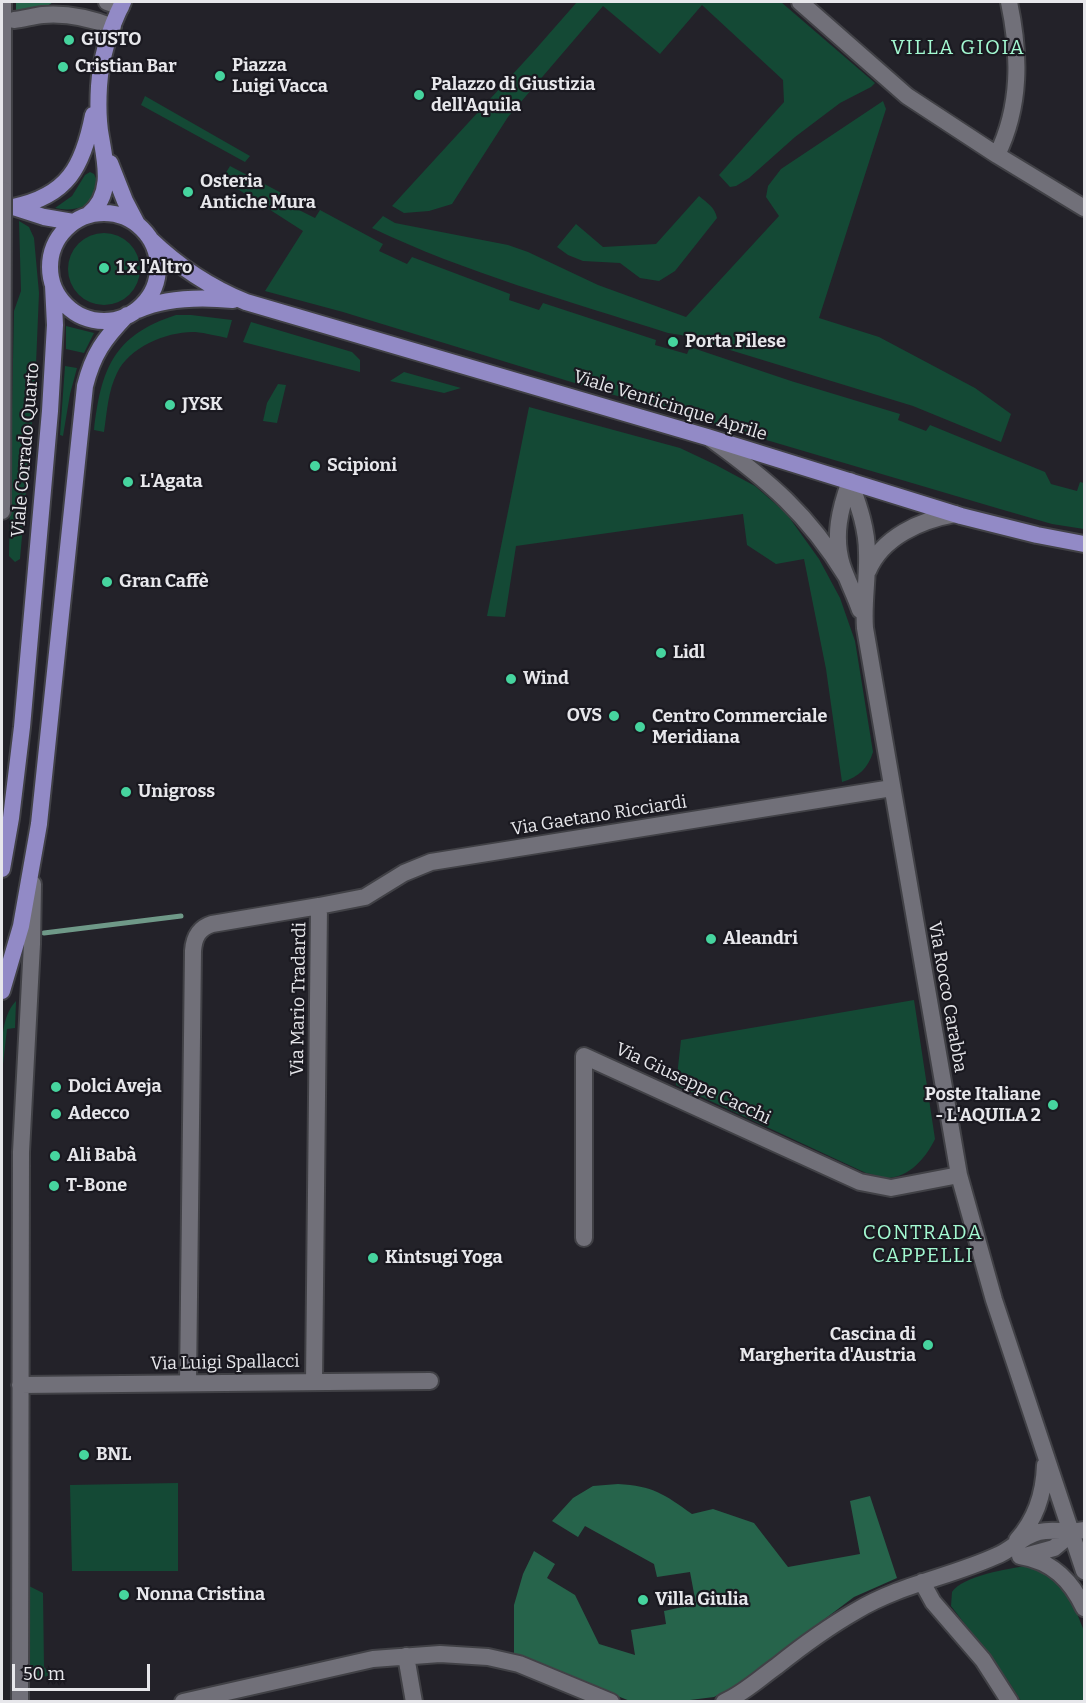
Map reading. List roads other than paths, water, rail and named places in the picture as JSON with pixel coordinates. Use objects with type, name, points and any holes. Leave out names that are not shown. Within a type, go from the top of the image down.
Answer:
[{"type":"main road","points":[[5,204],[46,195],[70,177],[77,168],[88,141],[102,65],[117,3]]},
{"type":"main road","points":[[99,85],[99,114],[106,174],[105,191],[96,207],[62,233],[54,247],[50,262],[53,285],[68,307],[84,316],[101,321],[131,313]]},
{"type":"main road","points":[[2,991],[21,926],[39,824],[85,386],[95,353],[108,335],[147,299],[157,274],[156,256],[125,201],[103,146]]},
{"type":"main road","points":[[5,204],[44,217],[80,219],[111,213],[126,218],[144,232]]},
{"type":"main road","name":"Viale Venticinque Aprile","points":[[144,232],[194,275],[218,290],[246,302],[707,437],[955,514],[1037,536],[1084,544]]},
{"type":"main road","name":"Viale Corrado Quarto","points":[[2,869],[21,736],[45,467],[55,314],[53,285]]},
{"type":"main road","name":"Viale Venticinque Aprile","points":[[131,313],[156,303],[178,300],[206,298],[246,302]]},
{"type":"street","points":[[2,511],[5,204],[3,2]]},
{"type":"street","points":[[58,15],[68,10],[75,2]]},
{"type":"street","points":[[800,2],[907,96],[1084,208]]},
{"type":"street","points":[[997,155],[1011,119],[1017,78],[1009,2]]},
{"type":"street","points":[[14,21],[58,15],[90,19],[113,27]]},
{"type":"street","name":"Via Rocco Carabba","points":[[707,437],[759,475],[792,505],[821,538],[846,576]]},
{"type":"street","name":"Via Rocco Carabba","points":[[850,481],[838,525],[841,561],[865,628]]},
{"type":"street","name":"Via Rocco Carabba","points":[[850,481],[865,531],[867,554],[865,628],[959,1175],[994,1300],[1045,1452],[1078,1532],[1084,1571]]},
{"type":"street","name":"Via Rocco Carabba","points":[[866,578],[876,556],[893,539],[927,521],[955,514]]},
{"type":"street","name":"Via Gaetano Ricciardi","points":[[319,906],[365,897],[404,873],[430,862],[892,788]]},
{"type":"street","points":[[20,1701],[21,1152],[32,956],[33,862]]},
{"type":"street","name":"Via Mario Tradardi","points":[[188,1383],[194,939],[203,927],[212,924],[319,906],[314,1382]]},
{"type":"street","name":"Via Giuseppe Cacchi","points":[[584,1238],[584,1056],[867,1185],[884,1188],[898,1187],[959,1175]]},
{"type":"street","name":"Via Luigi Spallacci","points":[[20,1384],[429,1381]]},
{"type":"street","points":[[1010,1553],[1027,1528],[1038,1505],[1044,1485],[1045,1452]]},
{"type":"street","points":[[724,1701],[740,1693],[799,1648],[856,1611],[887,1595],[1010,1553],[1038,1532],[1052,1530],[1078,1532]]},
{"type":"street","points":[[1010,1553],[1042,1562],[1062,1574],[1076,1591],[1084,1608]]},
{"type":"street","points":[[922,1582],[933,1602],[977,1653],[1010,1701]]},
{"type":"street","points":[[183,1701],[373,1659],[450,1654],[509,1661],[611,1701]]},
{"type":"street","points":[[220,1701],[374,1667],[406,1656]]},
{"type":"street","points":[[406,1656],[414,1701]]},
{"type":"waterway","points":[[44,933],[181,916]]},
{"type":"place","name":"GUSTO","points":[[69,40]]},
{"type":"place","name":"Cristian Bar","points":[[63,67]]},
{"type":"place","name":"Piazza Luigi Vacca","points":[[220,76]]},
{"type":"place","name":"Palazzo di Giustizia dell'Aquila","points":[[419,95]]},
{"type":"place","name":"Osteria Antiche Mura","points":[[188,192]]},
{"type":"place","name":"1 x l'Altro","points":[[104,268]]},
{"type":"place","name":"Porta Pilese","points":[[673,342]]},
{"type":"place","name":"JYSK","points":[[170,405]]},
{"type":"place","name":"Scipioni","points":[[315,466]]},
{"type":"place","name":"L'Agata","points":[[128,482]]},
{"type":"place","name":"Gran Caffè","points":[[107,582]]},
{"type":"place","name":"Lidl","points":[[661,653]]},
{"type":"place","name":"Wind","points":[[511,679]]},
{"type":"place","name":"OVS","points":[[614,716]]},
{"type":"place","name":"Centro Commerciale Meridiana","points":[[640,727]]},
{"type":"place","name":"Unigross","points":[[126,792]]},
{"type":"place","name":"Aleandri","points":[[711,939]]},
{"type":"place","name":"Dolci Aveja","points":[[56,1087]]},
{"type":"place","name":"Poste Italiane - L'AQUILA 2","points":[[1053,1105]]},
{"type":"place","name":"Adecco","points":[[56,1114]]},
{"type":"place","name":"Ali Babà","points":[[55,1156]]},
{"type":"place","name":"T-Bone","points":[[54,1186]]},
{"type":"place","name":"Kintsugi Yoga","points":[[373,1258]]},
{"type":"place","name":"Cascina di Margherita d'Austria","points":[[928,1345]]},
{"type":"place","name":"BNL","points":[[84,1455]]},
{"type":"place","name":"Nonna Cristina","points":[[124,1595]]},
{"type":"place","name":"Villa Giulia","points":[[643,1600]]},
{"type":"district","name":"VILLA GIOIA","points":[[958,48]]},
{"type":"district","name":"CONTRADA CAPPELLI","points":[[923,1244]]}]
